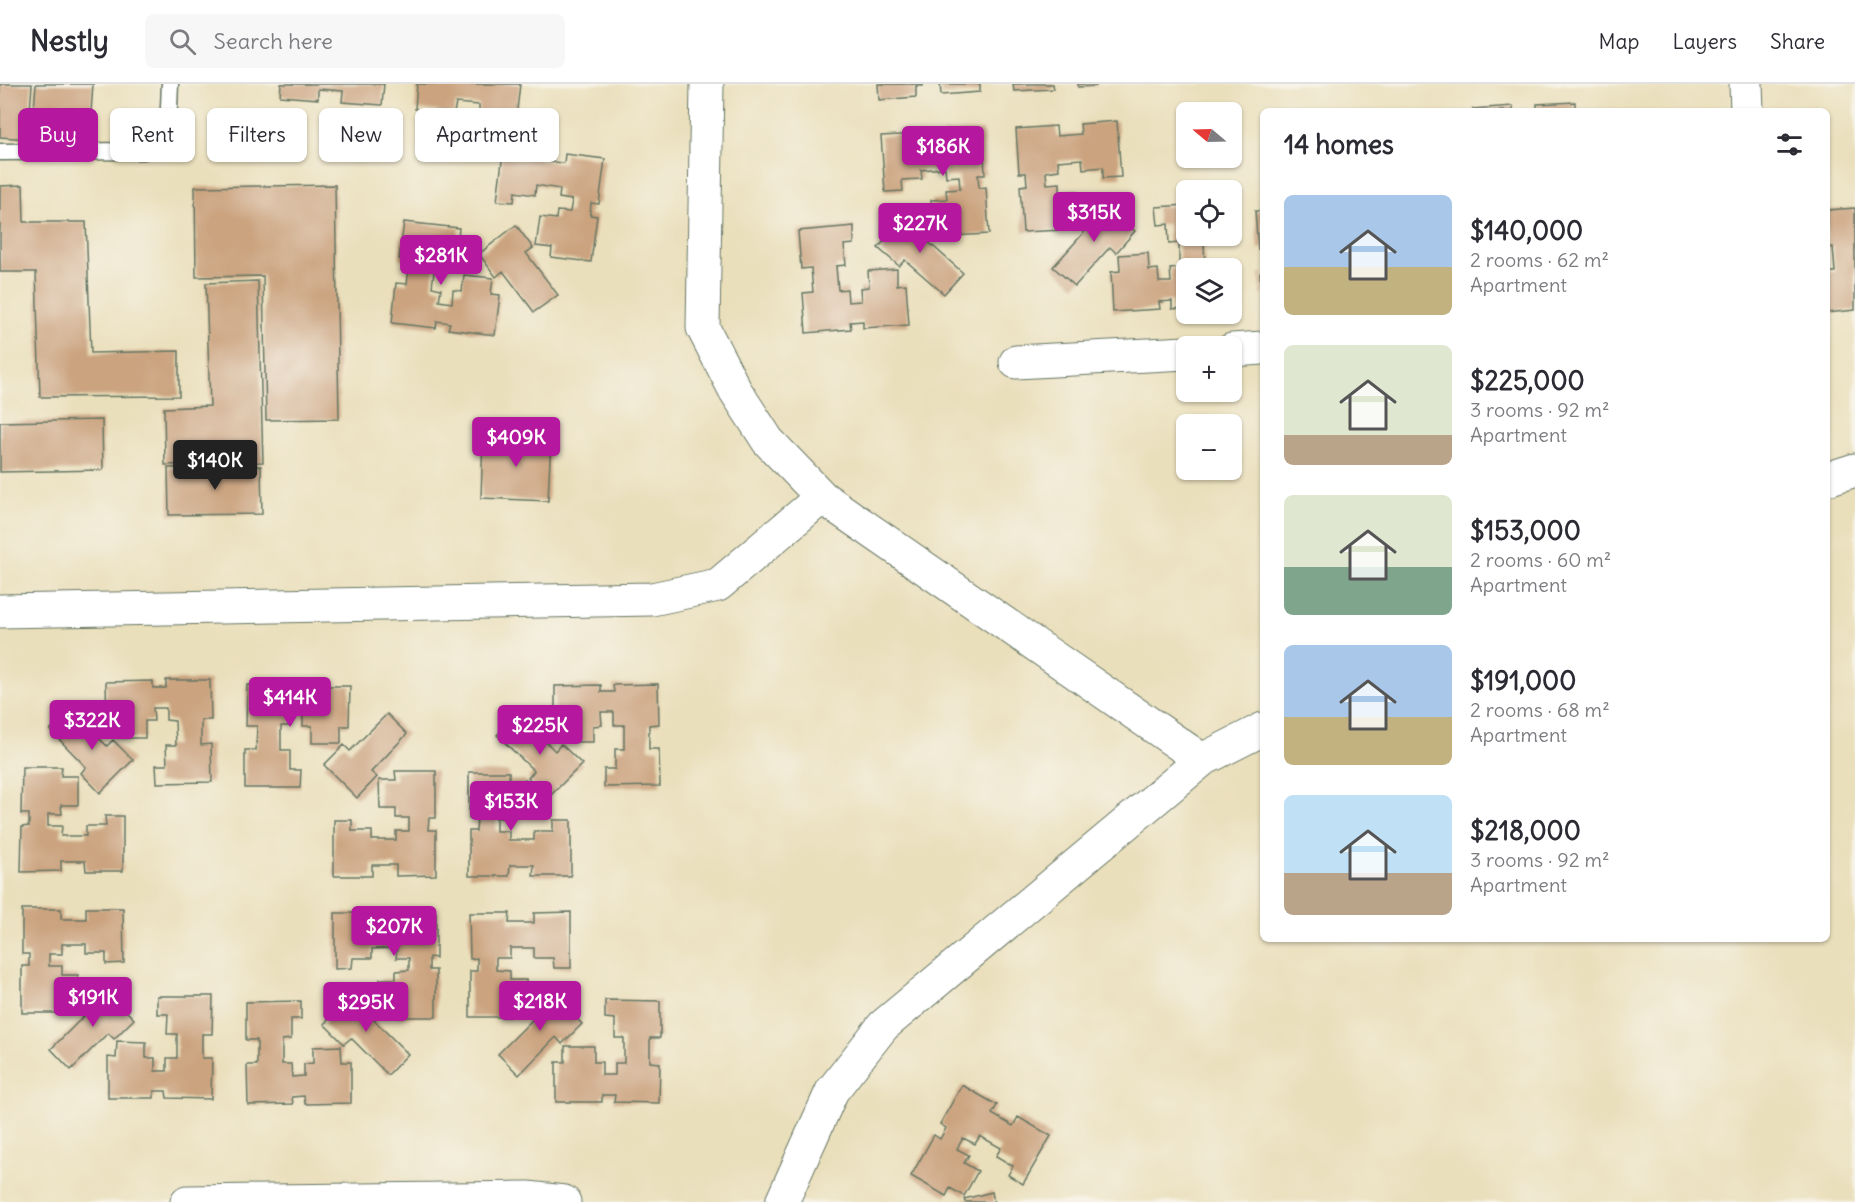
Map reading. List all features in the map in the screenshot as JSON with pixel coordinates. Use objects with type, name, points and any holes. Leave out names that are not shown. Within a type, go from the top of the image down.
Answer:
[{"type":"street","points":[[706,84],[703,328],[735,390],[768,441],[822,497],[1203,760]]},
{"type":"street","points":[[1746,84],[1747,108]]},
{"type":"street","points":[[1242,349],[1260,348]]},
{"type":"street","points":[[1016,362],[1176,353]]},
{"type":"street","points":[[1830,478],[1855,470]]},
{"type":"street","points":[[0,611],[652,599],[718,585],[822,497]]},
{"type":"street","points":[[782,1202],[832,1091],[883,1026],[1203,760],[1260,731]]},
{"type":"street","points":[[187,1202],[528,1198],[564,1202]]},
{"type":"lane","points":[[0,152],[144,151],[158,142],[167,125],[170,84]]},
{"type":"building","points":[[0,84],[32,84],[30,108],[18,108],[18,138],[0,137]]},
{"type":"building","points":[[36,84],[93,84],[91,108],[34,108]]},
{"type":"building","points":[[281,84],[384,84],[382,105],[342,102],[343,91],[318,89],[318,99],[280,96]]},
{"type":"building","points":[[417,84],[520,84],[517,108],[479,108],[479,105],[456,103],[455,108],[415,108]]},
{"type":"building","points":[[878,84],[923,84],[923,86],[916,86],[916,97],[879,100]]},
{"type":"building","points":[[940,84],[980,84],[980,92],[941,95]]},
{"type":"building","points":[[1013,84],[1053,84],[1054,89],[1014,91]]},
{"type":"building","points":[[1078,84],[1096,84],[1096,86],[1078,87]]},
{"type":"building","points":[[1575,102],[1575,108],[1537,108],[1537,104]]},
{"type":"building","points":[[1513,106],[1513,108],[1486,108]]},
{"type":"building","points":[[1117,121],[1121,177],[1103,178],[1103,167],[1083,169],[1082,159],[1058,161],[1059,170],[1046,172],[1047,184],[1060,183],[1060,192],[1077,191],[1079,220],[1062,221],[1063,230],[1023,232],[1020,186],[1027,185],[1026,173],[1019,173],[1016,129],[1056,126],[1057,136],[1081,134],[1080,124]]},
{"type":"building","points":[[983,130],[985,175],[978,175],[979,188],[986,187],[989,234],[949,236],[949,227],[932,229],[931,200],[947,199],[946,190],[960,189],[959,176],[946,177],[945,168],[921,170],[922,179],[902,180],[903,191],[885,192],[881,136],[919,134],[919,144],[944,143],[943,133]]},
{"type":"building","points":[[565,154],[605,159],[599,204],[591,203],[590,215],[597,216],[591,262],[551,257],[552,248],[536,246],[540,217],[556,219],[557,211],[570,212],[572,200],[559,198],[560,189],[536,185],[535,195],[515,192],[514,202],[497,201],[502,162],[564,163]]},
{"type":"building","points":[[23,185],[24,222],[86,222],[91,353],[179,351],[179,396],[40,397],[36,272],[0,272],[0,186]]},
{"type":"building","points":[[335,185],[339,419],[266,420],[263,276],[196,277],[195,187]]},
{"type":"building","points":[[1100,201],[1135,231],[1116,253],[1110,247],[1075,286],[1053,267],[1088,228],[1082,222]]},
{"type":"building","points":[[1176,206],[1176,243],[1169,244],[1168,224],[1158,225],[1156,207]]},
{"type":"building","points":[[1855,208],[1855,310],[1830,313],[1830,272],[1835,272],[1833,247],[1830,248],[1830,210]]},
{"type":"building","points":[[1255,211],[1260,211],[1260,249],[1258,249]]},
{"type":"building","points":[[909,213],[930,231],[924,238],[963,273],[944,294],[905,260],[899,266],[878,248]]},
{"type":"building","points":[[404,222],[459,228],[457,246],[446,245],[444,264],[435,263],[432,287],[441,289],[439,301],[452,303],[453,290],[462,291],[464,275],[493,278],[491,294],[500,295],[495,335],[448,329],[450,323],[437,321],[436,328],[392,323],[396,283],[407,284],[410,260],[399,259]]},
{"type":"building","points":[[516,225],[533,248],[526,253],[558,295],[534,312],[503,271],[496,277],[479,254]]},
{"type":"building","points":[[854,226],[854,244],[844,245],[846,265],[836,266],[838,290],[847,289],[848,302],[861,301],[860,288],[869,287],[868,271],[897,269],[897,285],[906,284],[909,325],[863,328],[863,321],[850,322],[851,329],[806,333],[803,293],[813,292],[811,268],[801,269],[798,231]]},
{"type":"building","points":[[1179,246],[1204,246],[1205,258],[1179,258]]},
{"type":"building","points":[[1148,253],[1149,270],[1158,269],[1159,282],[1171,282],[1170,269],[1176,268],[1176,309],[1172,309],[1172,301],[1159,302],[1160,309],[1113,312],[1111,272],[1120,271],[1119,255]]},
{"type":"building","points":[[258,281],[263,462],[165,465],[164,408],[210,406],[206,283]]},
{"type":"building","points":[[102,420],[103,470],[0,472],[0,422]]},
{"type":"building","points":[[483,435],[551,438],[548,501],[481,498]]},
{"type":"building","points":[[261,466],[262,514],[169,515],[168,468]]},
{"type":"building","points":[[166,680],[210,680],[211,720],[201,720],[201,745],[211,744],[212,782],[157,783],[156,765],[167,765],[166,745],[176,745],[175,721],[166,720],[166,708],[153,708],[154,721],[145,721],[145,738],[116,738],[116,722],[107,722],[106,682],[153,681],[153,688],[166,688]]},
{"type":"building","points":[[658,684],[659,724],[649,725],[649,749],[659,749],[660,786],[604,787],[604,769],[615,769],[615,749],[624,749],[624,725],[614,725],[614,712],[601,712],[602,725],[593,726],[593,742],[564,742],[564,726],[555,726],[555,686],[601,685],[601,692],[614,692],[613,685]]},
{"type":"building","points":[[247,685],[291,686],[291,693],[304,693],[304,686],[350,686],[349,726],[341,726],[341,743],[312,743],[312,726],[303,726],[303,713],[291,713],[291,726],[281,726],[281,750],[290,750],[290,770],[301,770],[300,788],[245,788],[245,750],[256,750],[257,726],[246,726]]},
{"type":"building","points":[[70,710],[107,746],[113,740],[133,760],[100,793],[81,773],[86,767],[50,730]]},
{"type":"building","points":[[387,714],[407,734],[371,772],[377,777],[357,798],[324,765],[344,745],[350,751]]},
{"type":"building","points":[[518,714],[555,751],[561,744],[582,764],[548,798],[528,778],[534,771],[497,735]]},
{"type":"building","points":[[22,767],[62,767],[61,776],[78,776],[78,805],[61,805],[62,814],[48,814],[48,826],[62,826],[61,836],[86,836],[86,826],[106,826],[105,816],[123,816],[123,871],[86,871],[85,861],[61,861],[61,871],[21,872],[22,827],[29,826],[29,814],[21,814]]},
{"type":"building","points":[[395,771],[436,771],[436,818],[429,818],[428,830],[436,830],[436,875],[396,876],[396,865],[372,865],[372,876],[334,876],[334,820],[352,820],[352,831],[372,831],[372,840],[396,840],[396,831],[409,831],[409,818],[396,818],[396,809],[380,809],[379,780],[396,780]]},
{"type":"building","points":[[469,772],[509,772],[509,780],[526,780],[526,809],[510,809],[509,818],[496,818],[496,831],[509,831],[509,840],[534,840],[534,831],[553,831],[553,820],[571,820],[571,876],[533,876],[534,865],[510,865],[509,876],[469,876],[469,831],[476,831],[477,818],[469,818]]},
{"type":"building","points":[[86,908],[123,908],[124,963],[106,964],[106,953],[86,953],[86,944],[62,944],[62,954],[49,954],[49,966],[62,966],[62,975],[78,975],[78,1004],[62,1004],[62,1013],[22,1013],[22,966],[29,966],[29,954],[22,954],[22,909],[61,909],[61,919],[86,919]]},
{"type":"building","points":[[571,912],[571,968],[554,968],[553,958],[534,958],[534,948],[510,948],[510,958],[496,958],[496,970],[510,971],[510,980],[526,980],[526,1008],[510,1008],[510,1017],[470,1017],[470,971],[477,971],[477,958],[470,959],[469,913],[510,913],[509,923],[534,923],[534,913]]},
{"type":"building","points":[[335,913],[372,913],[372,923],[396,923],[396,913],[436,913],[436,958],[429,957],[429,970],[436,970],[436,1017],[396,1017],[396,1008],[380,1009],[380,979],[396,979],[396,971],[409,970],[409,958],[396,958],[397,948],[372,949],[372,958],[353,958],[352,968],[335,969]]},
{"type":"building","points":[[101,986],[134,1019],[114,1039],[108,1033],[71,1070],[51,1049],[87,1013],[81,1006]]},
{"type":"building","points":[[549,990],[582,1024],[562,1044],[556,1037],[519,1075],[498,1054],[535,1017],[529,1011]]},
{"type":"building","points":[[357,991],[377,1011],[371,1017],[408,1054],[388,1075],[351,1038],[344,1044],[324,1024]]},
{"type":"building","points":[[157,996],[213,996],[212,1034],[202,1034],[202,1058],[212,1058],[211,1099],[167,1098],[166,1091],[154,1091],[154,1098],[108,1098],[108,1057],[116,1058],[117,1041],[146,1042],[146,1058],[155,1058],[155,1071],[167,1071],[167,1058],[177,1058],[177,1034],[167,1034],[168,1014],[157,1014]]},
{"type":"building","points":[[605,1000],[660,1001],[660,1038],[650,1038],[650,1062],[660,1063],[659,1103],[614,1102],[615,1095],[602,1095],[602,1102],[556,1102],[556,1062],[565,1062],[565,1046],[594,1046],[594,1062],[602,1062],[602,1075],[615,1075],[615,1063],[624,1063],[624,1038],[615,1038],[615,1019],[605,1018]]},
{"type":"building","points":[[301,1001],[301,1019],[291,1019],[291,1039],[282,1040],[282,1064],[291,1064],[292,1077],[304,1076],[304,1064],[313,1063],[313,1047],[341,1046],[342,1062],[351,1062],[351,1103],[305,1104],[304,1096],[292,1097],[293,1104],[248,1105],[247,1065],[257,1065],[257,1040],[246,1040],[246,1002]]},
{"type":"building","points":[[962,1085],[997,1105],[992,1114],[1013,1126],[1018,1117],[1051,1136],[1023,1184],[1008,1175],[1013,1166],[996,1156],[1001,1148],[980,1136],[975,1144],[963,1138],[957,1149],[969,1155],[964,1163],[978,1171],[964,1196],[950,1188],[946,1196],[911,1176],[934,1135],[940,1139],[946,1128],[940,1124]]},
{"type":"building","points":[[992,1192],[994,1202],[965,1202],[964,1199]]}]
